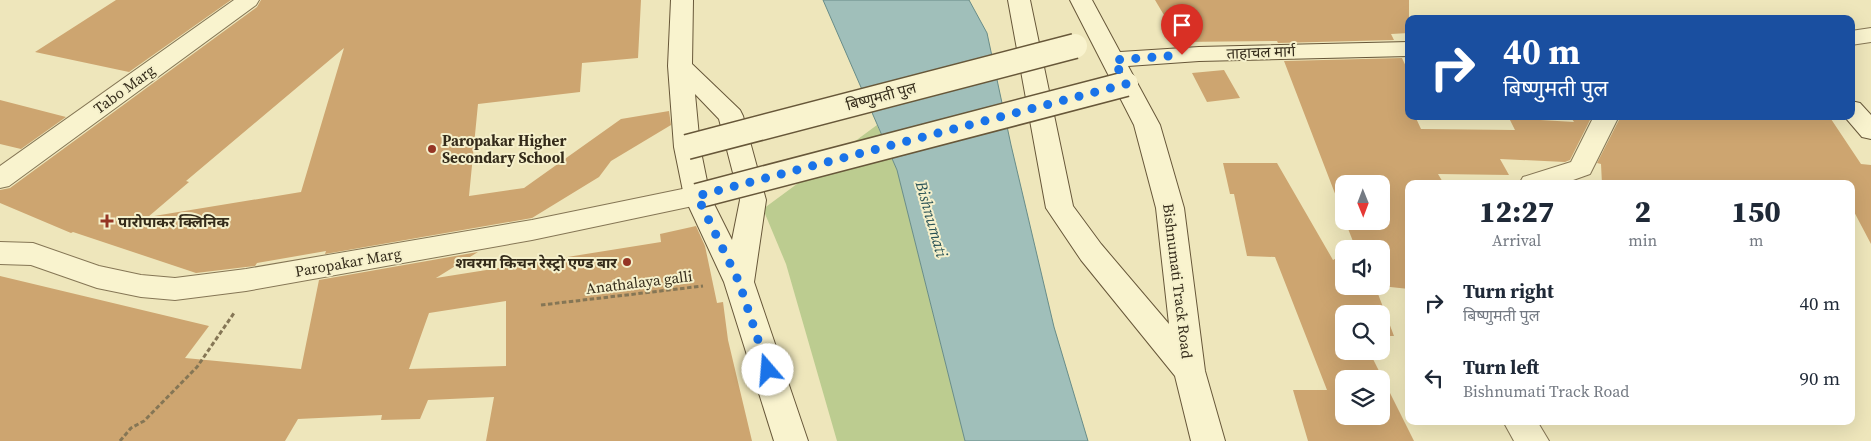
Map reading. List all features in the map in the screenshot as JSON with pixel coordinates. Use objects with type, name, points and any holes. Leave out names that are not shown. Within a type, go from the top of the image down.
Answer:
[{"type":"main road","name":"Tabo Marg","points":[[0,179],[248,0]]},
{"type":"main road","points":[[682,0],[680,66],[687,146],[697,196],[739,282],[791,441]]},
{"type":"main road","points":[[1019,0],[1060,208],[1092,252],[1189,371]]},
{"type":"main road","name":"Bishnumati Track Road","points":[[1081,0],[1147,124],[1170,208],[1189,371],[1208,441]]},
{"type":"main road","points":[[1855,37],[1871,35]]},
{"type":"main road","name":"बिष्णुमती पुल","points":[[687,146],[1075,46],[1115,62]]},
{"type":"main road","name":"ताहाचल मार्ग","points":[[1115,62],[1208,54],[1405,49]]},
{"type":"main road","points":[[697,196],[1115,62]]},
{"type":"main road","points":[[680,66],[731,116],[753,200],[739,282]]},
{"type":"main road","points":[[1855,113],[1871,131]]},
{"type":"main road","points":[[1544,180],[1580,168],[1605,120]]},
{"type":"main road","name":"Paropakar Marg","points":[[0,253],[33,254],[97,276],[141,286],[175,289],[246,280],[532,230],[697,196]]},
{"type":"main road","points":[[1522,425],[1532,441]]},
{"type":"path","points":[[120,441],[131,428],[144,421],[197,367],[238,307],[246,280]]},
{"type":"path","name":"Anathalaya galli","points":[[541,305],[739,282]]},
{"type":"green space","points":[[877,125],[897,170],[965,441],[837,441],[786,264],[763,209]]},
{"type":"water","name":"Bishnumati","points":[[823,0],[969,0],[987,33],[1054,327],[1088,441],[965,441],[897,170]]},
{"type":"building","points":[[116,0],[231,0],[129,72],[35,52]]},
{"type":"building","name":"Paropakar Higher Secondary School","points":[[261,0],[641,0],[638,58],[582,63],[580,92],[478,104],[469,196],[524,188],[621,119],[669,111],[671,125],[611,161],[599,177],[532,218],[325,254],[326,251],[257,263],[255,266],[196,273],[73,232],[71,233],[0,203],[0,190],[10,188],[257,7]],"holes":[[[344,48],[301,192],[148,217],[189,182],[186,181]]]},
{"type":"building","points":[[1155,0],[1409,0],[1409,15],[1405,15],[1405,33],[1391,34],[1394,40],[1278,43],[1277,41],[1180,42]]},
{"type":"building","points":[[1402,58],[1405,64],[1405,120],[1417,120],[1421,129],[1515,130],[1510,120],[1574,122],[1573,120],[1590,120],[1570,160],[1565,162],[1500,159],[1509,175],[1438,174],[1442,180],[1405,180],[1405,289],[1390,287],[1390,240],[1352,240],[1349,230],[1390,230],[1390,175],[1335,175],[1335,194],[1284,61]]},
{"type":"building","points":[[1224,70],[1240,98],[1207,102],[1192,73]]},
{"type":"building","points":[[0,100],[66,117],[21,149],[0,144]]},
{"type":"building","points":[[1619,120],[1832,120],[1861,164],[1871,165],[1871,244],[1855,214],[1855,180],[1602,180],[1601,164],[1597,163]]},
{"type":"building","points":[[1223,163],[1277,163],[1333,260],[1335,259],[1335,295],[1378,295],[1382,305],[1335,305],[1335,360],[1374,360],[1378,370],[1335,370],[1335,425],[1390,425],[1390,393],[1414,441],[1308,441],[1293,390],[1327,390],[1275,257],[1247,256],[1234,194],[1230,194]]},
{"type":"building","points":[[696,226],[705,246],[717,303],[723,302],[728,340],[752,441],[486,441],[494,397],[428,400],[420,419],[381,420],[382,415],[298,419],[285,441],[0,441],[0,276],[209,326],[185,358],[301,369],[319,280],[478,252],[436,278],[661,242],[660,234]],"holes":[[[506,301],[506,366],[409,369],[429,313]]]},
{"type":"building","points":[[1390,325],[1394,336],[1390,336]]},
{"type":"place","name":"Paropakar Higher Secondary School","points":[[432,149]]},
{"type":"place","name":"पारोपाकर क्लिनिक","points":[[107,221]]},
{"type":"place","name":"शवरमा किचन रेस्ट्रो एण्ड बार","points":[[627,262]]},
{"type":"route","points":[[768,370],[739,282],[697,196],[1126,84],[1114,60],[1182,55]]}]
